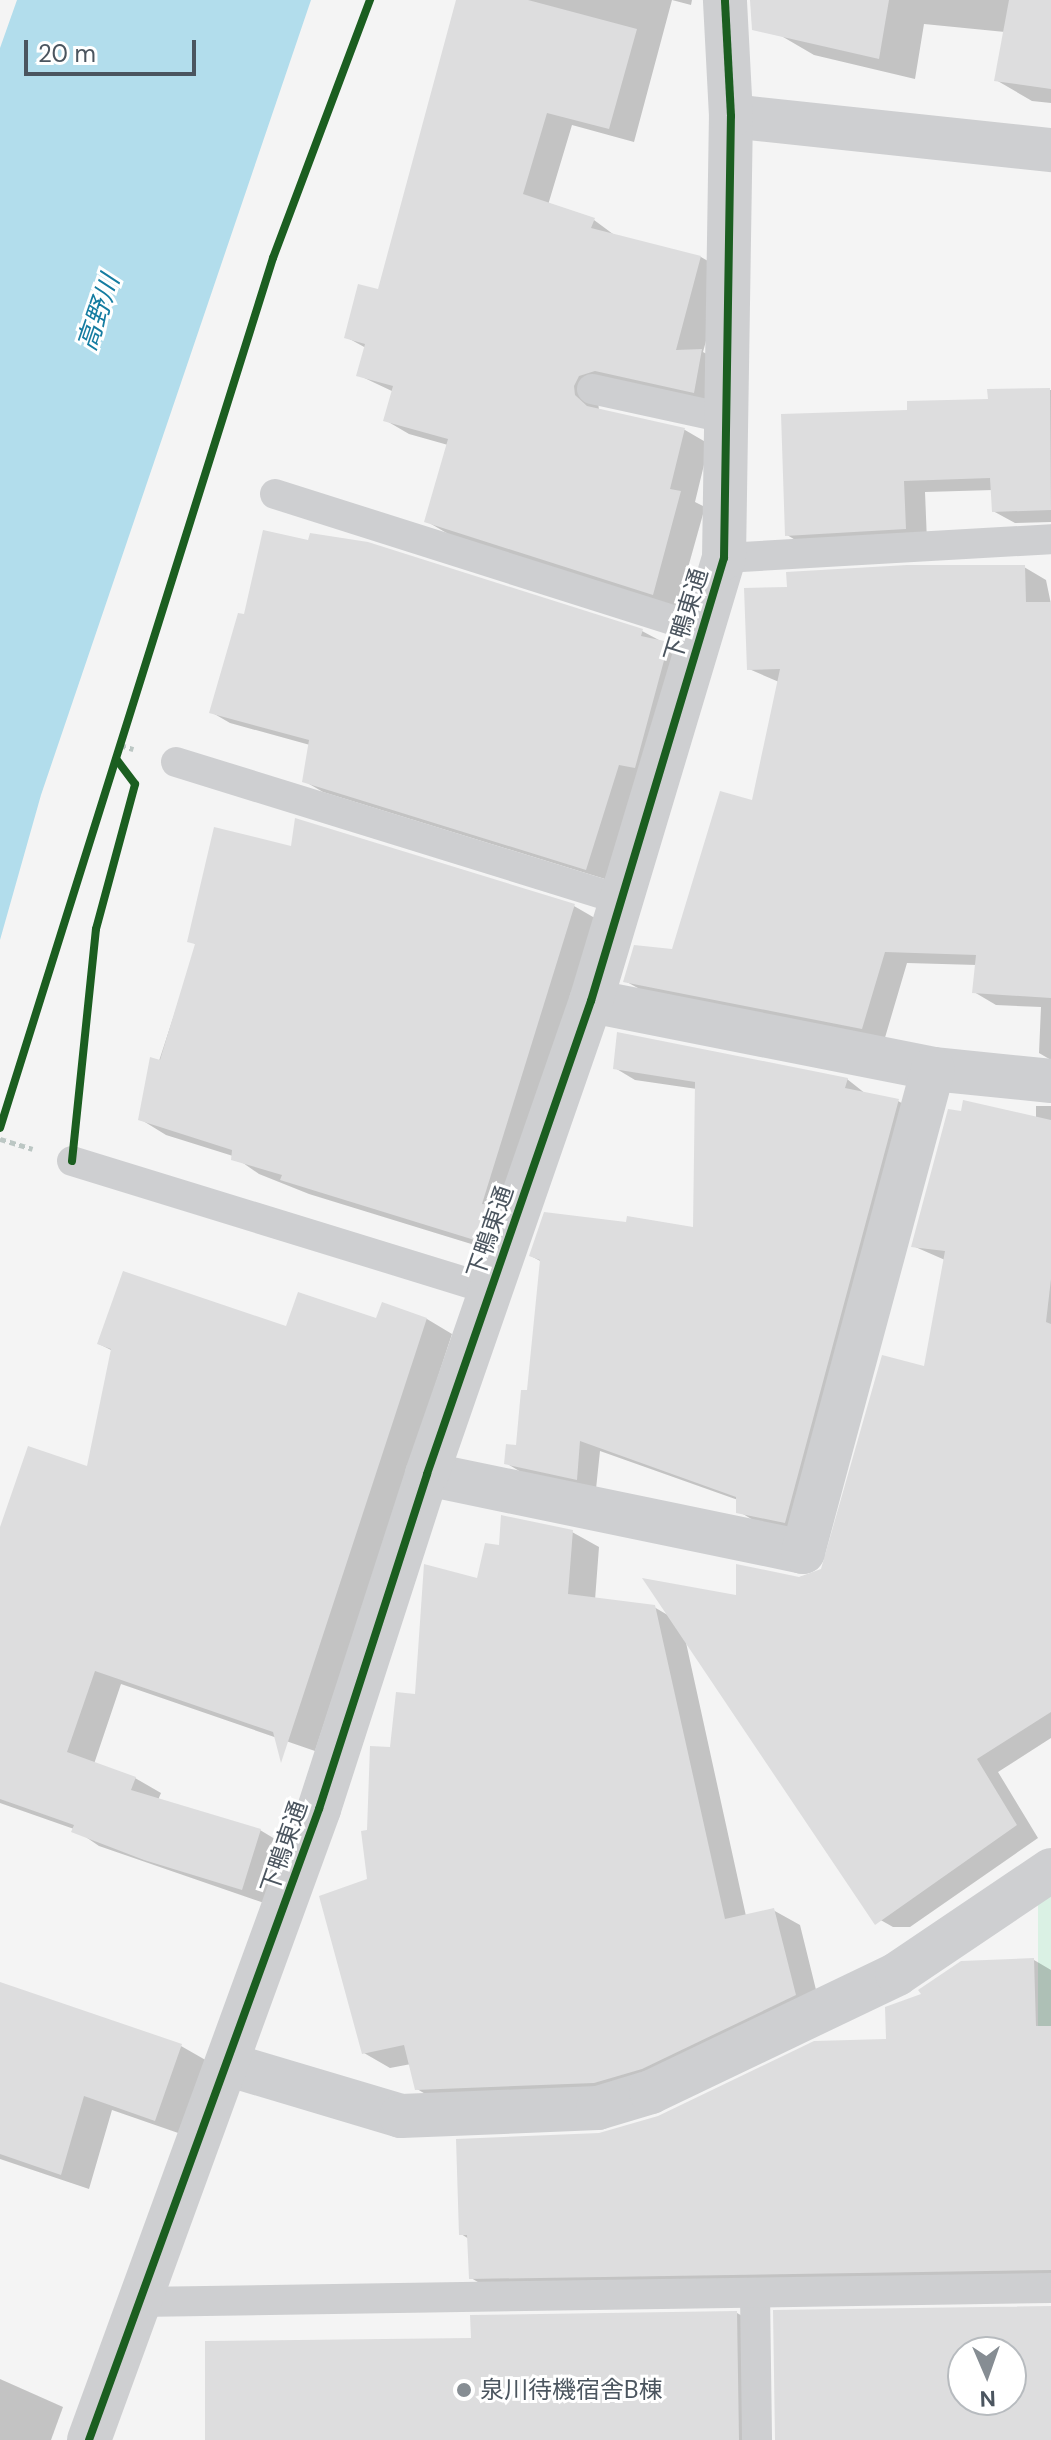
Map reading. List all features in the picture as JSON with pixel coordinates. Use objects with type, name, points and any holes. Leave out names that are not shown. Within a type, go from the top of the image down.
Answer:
[{"type":"street","name":"下鴨東通","points":[[89,2440],[138,2302],[230,2065],[427,1474],[591,1001],[724,558],[730,419],[731,116],[725,0]]},
{"type":"street","points":[[731,116],[1051,150]]},
{"type":"street","points":[[591,1001],[933,1069],[1051,1081]]},
{"type":"street","points":[[427,1474],[803,1552],[933,1069]]},
{"type":"street","points":[[230,2065],[401,2116],[598,2108],[651,2092],[897,1974],[1051,1870]]},
{"type":"lane","points":[[592,389],[730,419]]},
{"type":"lane","points":[[275,494],[701,629]]},
{"type":"lane","points":[[724,558],[1051,539]]},
{"type":"lane","points":[[176,762],[623,900]]},
{"type":"lane","points":[[72,1161],[491,1290]]},
{"type":"lane","points":[[138,2302],[1051,2288]]},
{"type":"lane","points":[[755,2293],[757,2440]]},
{"type":"path","points":[[116,759],[125,730]]},
{"type":"green space","points":[[1051,1884],[1051,2266],[1038,2024],[1038,1892]]},
{"type":"water","name":"高野川","points":[[17,0],[311,0],[41,795],[0,940],[0,48]]},
{"type":"building","points":[[456,0],[528,0],[637,29],[609,129],[547,113],[523,194],[595,218],[591,228],[701,256],[676,350],[702,349],[694,393],[595,371],[579,376],[574,386],[575,395],[587,406],[685,428],[670,489],[681,491],[653,595],[424,522],[448,439],[383,421],[393,386],[356,376],[365,344],[344,338],[358,284],[378,289]]},
{"type":"building","points":[[750,0],[889,0],[879,59],[752,30]]},
{"type":"building","points":[[1009,0],[1051,0],[1051,89],[994,81]]},
{"type":"building","points":[[1050,388],[1051,510],[992,512],[990,478],[904,481],[906,529],[785,536],[781,414],[907,410],[907,401],[988,399],[987,389]]},
{"type":"building","points":[[263,530],[308,540],[310,533],[368,542],[643,629],[641,636],[669,642],[635,768],[619,765],[586,870],[302,782],[309,740],[209,713],[238,613],[244,614]]},
{"type":"building","points":[[907,565],[1025,565],[1026,602],[1051,602],[1051,998],[972,993],[976,955],[885,952],[862,1029],[623,982],[634,945],[672,949],[720,791],[752,800],[780,669],[747,670],[744,588],[787,587],[786,572]]},
{"type":"building","points":[[295,818],[575,904],[482,1204],[494,1205],[481,1242],[280,1180],[282,1175],[231,1160],[232,1150],[138,1120],[150,1057],[160,1060],[195,944],[187,942],[214,827],[291,846]]},
{"type":"building","points":[[617,1032],[848,1078],[845,1088],[899,1099],[785,1523],[736,1513],[736,1497],[580,1441],[577,1480],[504,1464],[506,1444],[516,1445],[521,1390],[527,1390],[540,1260],[529,1256],[544,1212],[626,1222],[627,1216],[693,1227],[695,1082],[613,1069]]},
{"type":"building","points":[[963,1100],[1051,1120],[1051,1279],[1046,1322],[1051,1324],[1051,1712],[977,1759],[1017,1825],[875,1925],[642,1578],[736,1595],[736,1564],[799,1577],[821,1569],[882,1355],[924,1366],[945,1251],[911,1247],[948,1109],[961,1111]]},
{"type":"building","points":[[123,1271],[286,1326],[298,1292],[376,1318],[382,1302],[427,1318],[281,1763],[273,1732],[95,1671],[67,1752],[136,1777],[131,1790],[261,1829],[242,1890],[144,1860],[71,1832],[74,1825],[0,1799],[0,1527],[28,1446],[87,1466],[111,1349],[97,1344]]},
{"type":"building","points":[[501,1515],[573,1530],[568,1594],[655,1605],[725,1919],[774,1908],[796,1995],[642,2069],[594,2083],[415,2090],[404,2045],[362,2054],[319,1896],[367,1879],[361,1831],[367,1830],[370,1746],[390,1747],[396,1692],[415,1694],[424,1564],[477,1578],[485,1543],[499,1545]]},
{"type":"building","points":[[1034,1958],[1036,2026],[1051,2026],[1051,2270],[469,2279],[467,2235],[459,2235],[456,2139],[599,2133],[658,2116],[814,2041],[886,2039],[885,2007],[921,1994],[918,1990],[961,1961]]},
{"type":"building","points":[[0,1982],[182,2044],[155,2121],[84,2096],[61,2175],[0,2154]]},
{"type":"building","points":[[1051,2306],[1051,2440],[775,2440],[773,2310]]},
{"type":"building","name":"泉川待機宿舎B棟","points":[[737,2311],[739,2440],[205,2440],[205,2341],[471,2338],[470,2315]]},
{"type":"cycle path","points":[[0,1128],[273,258],[370,0]]},
{"type":"cycle path","points":[[89,2440],[319,1809],[427,1474],[591,1001],[724,558],[731,116],[725,0]]},
{"type":"cycle path","points":[[72,1161],[96,929],[135,784],[116,759]]},
{"type":"place","name":"泉川待機宿舎B棟","points":[[464,2390]]}]
